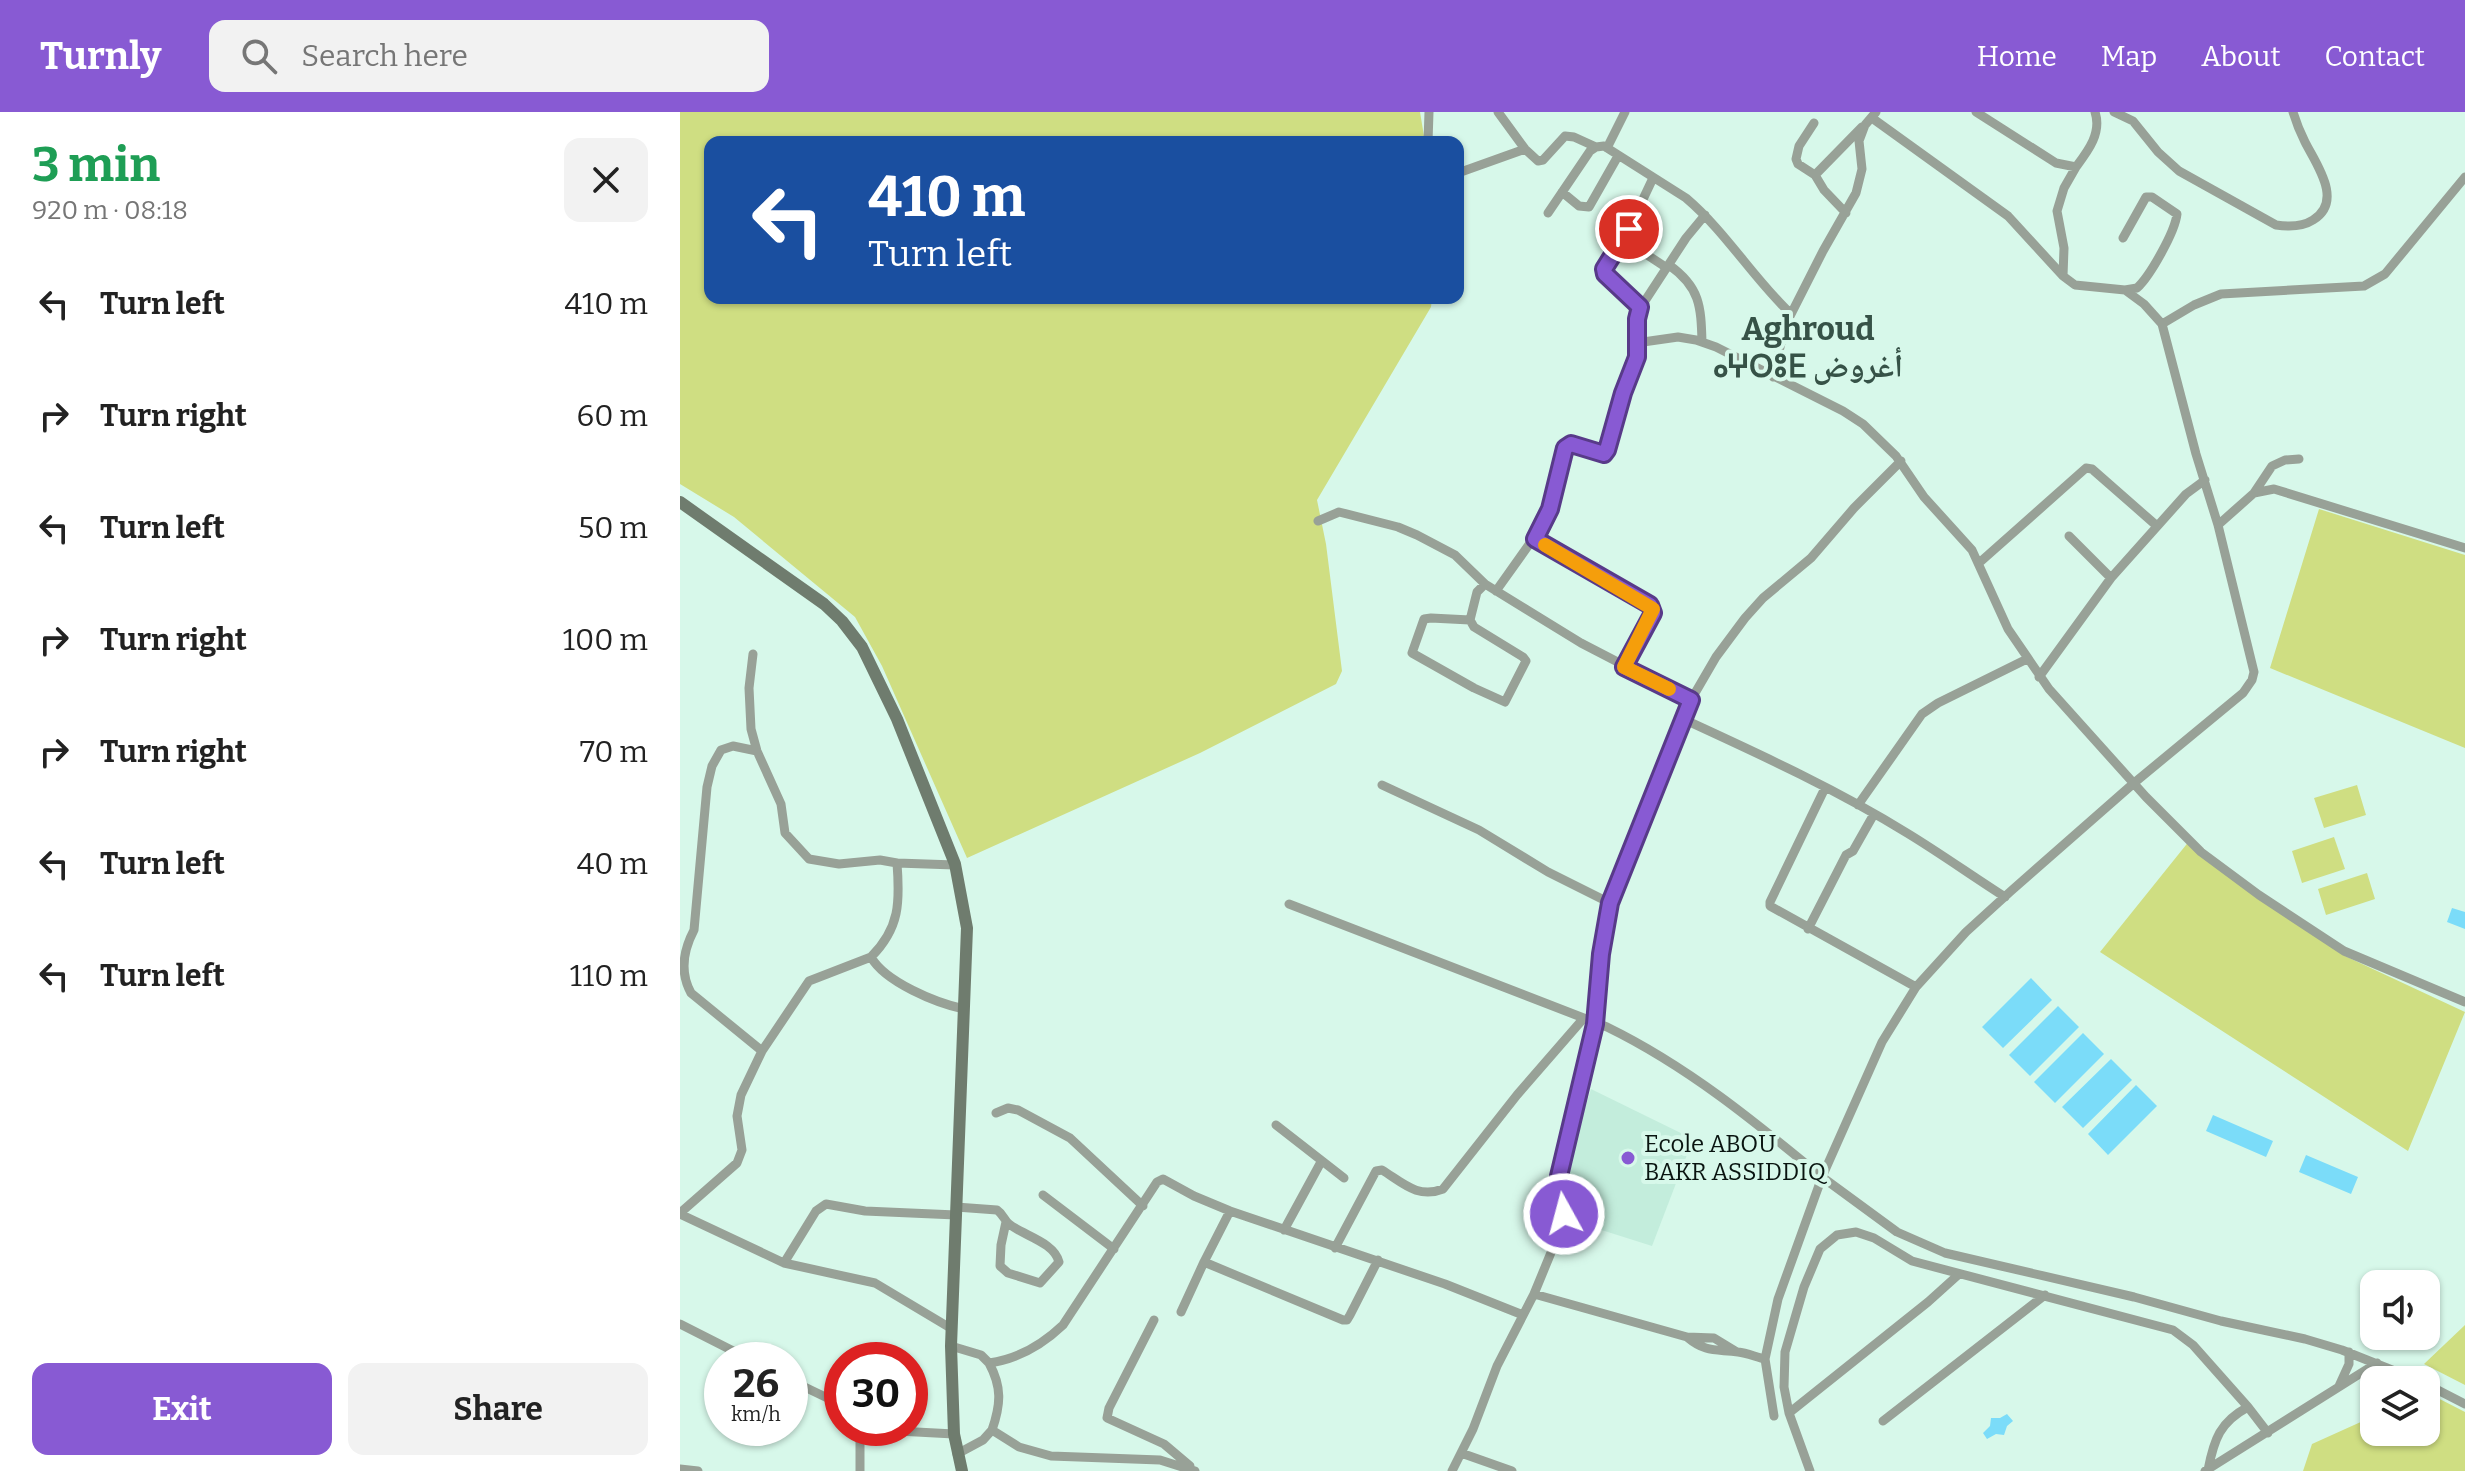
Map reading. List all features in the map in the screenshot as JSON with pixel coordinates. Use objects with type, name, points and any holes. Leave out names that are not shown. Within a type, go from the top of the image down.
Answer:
[{"type":"street","points":[[1428,136],[1429,112]]},
{"type":"street","points":[[1498,112],[1525,149],[1541,161],[1565,136],[1574,137],[1618,156],[1686,198],[1705,215],[1791,314]]},
{"type":"street","points":[[1548,213],[1590,151],[1602,148],[1625,112]]},
{"type":"street","points":[[1976,112],[2056,163],[2076,167]]},
{"type":"street","points":[[2063,276],[2064,248],[2057,211],[2064,188],[2091,147],[2098,118],[2095,112]]},
{"type":"street","points":[[2114,112],[2133,121],[2158,152],[2190,178],[2276,225],[2288,227],[2316,219],[2327,204],[2324,180],[2293,112]]},
{"type":"street","points":[[1815,175],[1871,118]]},
{"type":"street","points":[[1773,377],[1780,339],[1791,314],[1856,193],[1861,176],[1858,144],[1871,118]]},
{"type":"street","points":[[1871,118],[2019,224],[2063,276],[2075,285],[2133,290],[2141,284],[2176,222],[2177,214],[2148,196],[2123,238]]},
{"type":"street","points":[[1814,123],[1799,146],[1796,159],[1798,164],[1815,175],[1824,190],[1846,213]]},
{"type":"street","points":[[1464,171],[1525,149]]},
{"type":"street","points":[[1562,192],[1579,206],[1589,207],[1618,156]]},
{"type":"street","points":[[2162,324],[2194,305],[2221,294],[2364,286],[2375,281],[2385,274],[2465,177]]},
{"type":"street","points":[[1640,307],[1605,274],[1604,269],[1623,239],[1653,178]]},
{"type":"street","points":[[1496,591],[1535,539],[1550,509],[1561,456],[1568,445],[1604,454],[1607,450],[1637,357],[1640,307],[1705,215]]},
{"type":"street","points":[[1623,239],[1687,278],[1694,288],[1702,318],[1702,342]]},
{"type":"street","points":[[1774,1416],[1765,1359],[1778,1299],[1822,1177],[1882,1042],[1916,987],[1966,932],[2134,783],[2243,693],[2252,680],[2254,672],[2218,525],[2162,324],[2144,304],[2125,290]]},
{"type":"street","points":[[1636,343],[1678,337],[1702,342],[1843,411],[1863,424],[1901,461],[1924,497],[1972,550],[1992,597],[2039,677],[2201,852],[2301,924],[2361,960],[2465,1002]]},
{"type":"street","points":[[2218,525],[2254,493],[2272,466],[2285,460],[2299,459]]},
{"type":"street","points":[[1452,1471],[1473,1429],[1497,1366],[1534,1294],[1564,1221],[1559,1176],[1595,1024],[1601,954],[1610,903],[1691,700],[1716,657],[1745,618],[1763,598],[1811,558],[1854,508],[1901,461]]},
{"type":"street","points":[[1979,563],[2086,468],[2092,469],[2157,526]]},
{"type":"street","points":[[2039,677],[2111,578],[2186,494],[2205,480]]},
{"type":"street","points":[[2254,493],[2274,489],[2465,548]]},
{"type":"street","points":[[680,502],[824,604],[862,647],[897,719],[955,865],[967,928],[951,1346],[954,1434],[962,1471]]},
{"type":"street","points":[[1318,521],[1339,512],[1404,529],[1455,555],[1496,591],[1624,667],[1691,700]]},
{"type":"street","points":[[2069,536],[2111,578]]},
{"type":"street","points":[[1535,539],[1653,609],[1624,667]]},
{"type":"street","points":[[1470,620],[1424,619],[1412,653],[1505,702],[1526,661],[1474,627],[1470,620],[1477,592],[1485,584]]},
{"type":"street","points":[[753,654],[749,688],[751,729],[757,751],[781,804],[785,833],[809,859],[839,864],[880,860],[955,865]]},
{"type":"street","points":[[1858,805],[1922,714],[2027,659]]},
{"type":"street","points":[[1683,719],[1858,805],[1908,833],[2005,897]]},
{"type":"street","points":[[757,751],[733,746],[721,750],[712,766],[707,787],[694,930],[686,946],[682,970],[684,984],[691,993],[762,1051]]},
{"type":"street","points":[[1382,785],[1479,830],[1548,872],[1610,903]]},
{"type":"street","points":[[1825,788],[1770,902],[1773,910],[1916,987]]},
{"type":"street","points":[[1808,929],[1846,855],[1853,851],[1874,814]]},
{"type":"street","points":[[897,863],[900,896],[895,921],[884,944],[871,957],[809,981],[762,1051],[741,1095],[737,1116],[742,1150],[737,1163],[680,1213],[784,1263],[875,1283],[952,1329]]},
{"type":"street","points":[[1289,904],[1647,1047],[1731,1103],[1822,1177],[1897,1232],[1945,1253],[2134,1297],[2221,1321],[2274,1331],[2349,1352],[2384,1366]]},
{"type":"street","points":[[871,957],[877,968],[899,982],[950,1006],[964,1009]]},
{"type":"street","points":[[1335,1248],[1376,1171],[1382,1170],[1417,1191],[1430,1194],[1443,1189],[1517,1095],[1583,1019]]},
{"type":"street","points":[[996,1113],[1008,1108],[1018,1110],[1070,1138],[1143,1206]]},
{"type":"street","points":[[1276,1125],[1344,1178]]},
{"type":"street","points":[[1284,1230],[1321,1162]]},
{"type":"street","points":[[989,1363],[1004,1361],[1048,1339],[1063,1325],[1157,1182],[1163,1179],[1230,1211],[1378,1260],[1523,1315]]},
{"type":"street","points":[[1043,1195],[1114,1249]]},
{"type":"street","points":[[784,1263],[816,1211],[826,1204],[865,1211],[997,1210],[1006,1222],[1059,1258],[1059,1262],[1040,1283],[1008,1273],[1000,1266],[1006,1222]]},
{"type":"street","points":[[1181,1312],[1230,1211]]},
{"type":"street","points":[[1810,1471],[1789,1413],[1784,1387],[1785,1352],[1804,1287],[1820,1249],[1837,1235],[1856,1232],[1874,1238],[1912,1261],[2173,1330],[2193,1345],[2268,1433]]},
{"type":"street","points":[[1204,1262],[1347,1320],[1378,1260]]},
{"type":"street","points":[[1789,1413],[1958,1275]]},
{"type":"street","points":[[1534,1294],[1687,1337],[1696,1345],[1713,1351],[1737,1352],[1765,1359]]},
{"type":"street","points":[[1883,1421],[2045,1295]]},
{"type":"street","points":[[1154,1320],[1109,1408],[1107,1418],[1164,1444],[1195,1471]]},
{"type":"street","points":[[680,1324],[716,1342]]},
{"type":"street","points":[[951,1346],[981,1355],[989,1363],[998,1380],[1001,1398],[992,1430],[983,1440],[957,1454]]},
{"type":"street","points":[[2339,1387],[2349,1364],[2349,1352]]},
{"type":"street","points":[[2206,1470],[2377,1363]]},
{"type":"street","points":[[2440,1391],[2465,1404]]},
{"type":"street","points":[[2206,1470],[2214,1443],[2225,1422],[2248,1407]]},
{"type":"street","points":[[992,1430],[1034,1453],[1160,1460],[1195,1471]]},
{"type":"street","points":[[928,1432],[954,1434]]},
{"type":"street","points":[[860,1446],[860,1471]]},
{"type":"street","points":[[1461,1453],[1512,1471]]},
{"type":"street","points":[[680,1469],[698,1471]]},
{"type":"shaded area","name":"Ecole ABOU BAKR ASSIDDIQ","points":[[1591,1089],[1693,1139],[1652,1246],[1570,1220],[1564,1176]]},
{"type":"green space","points":[[680,112],[1420,112],[1424,136],[704,136],[704,304],[1431,304],[1317,500],[1326,544],[1342,671],[1336,684],[1200,753],[967,858],[882,666],[855,617],[734,517],[680,484]]},
{"type":"green space","points":[[2319,509],[2465,555],[2465,748],[2270,668]]},
{"type":"green space","points":[[2357,785],[2366,815],[2324,828],[2314,798]]},
{"type":"green space","points":[[2334,837],[2345,869],[2302,883],[2292,851]]},
{"type":"green space","points":[[2190,840],[2345,956],[2465,1012],[2408,1151],[2100,952]]},
{"type":"green space","points":[[2367,873],[2375,899],[2326,915],[2318,889]]},
{"type":"green space","points":[[2465,1325],[2465,1385],[2440,1372],[2440,1366],[2424,1364]]},
{"type":"green space","points":[[2440,1399],[2465,1412],[2465,1471],[2303,1471],[2312,1444],[2360,1422],[2360,1446],[2440,1446]]},
{"type":"water","points":[[2452,908],[2465,912],[2465,929],[2447,922]]},
{"type":"water","points":[[2031,978],[2052,1000],[2003,1048],[1982,1027]]},
{"type":"water","points":[[2058,1006],[2079,1027],[2030,1076],[2009,1055]]},
{"type":"water","points":[[2083,1033],[2104,1054],[2055,1103],[2034,1082]]},
{"type":"water","points":[[2111,1059],[2132,1080],[2083,1128],[2062,1107]]},
{"type":"water","points":[[2136,1085],[2157,1106],[2108,1155],[2088,1134]]},
{"type":"water","points":[[2213,1115],[2273,1141],[2266,1157],[2206,1131]]},
{"type":"water","points":[[2306,1155],[2358,1177],[2351,1194],[2299,1172]]},
{"type":"water","points":[[2007,1414],[2013,1421],[2004,1435],[1996,1434],[1987,1439],[1983,1433],[1990,1426],[1991,1418]]},
{"type":"slow traffic","points":[[1545,545],[1650,605],[1653,613],[1624,667],[1669,689]]},
{"type":"place","name":"Ecole ABOU BAKR ASSIDDIQ","points":[[1628,1158]]},
{"type":"district","name":"Aghroud ⴰⵖⵔⵓⴹ أغروض","points":[[1808,348]]},
{"type":"route","points":[[1564,1214],[1559,1176],[1595,1024],[1601,954],[1610,903],[1691,700],[1624,667],[1653,613],[1650,605],[1535,539],[1550,509],[1565,448],[1571,444],[1604,454],[1635,364],[1640,307],[1605,274],[1604,269],[1629,229]]}]
